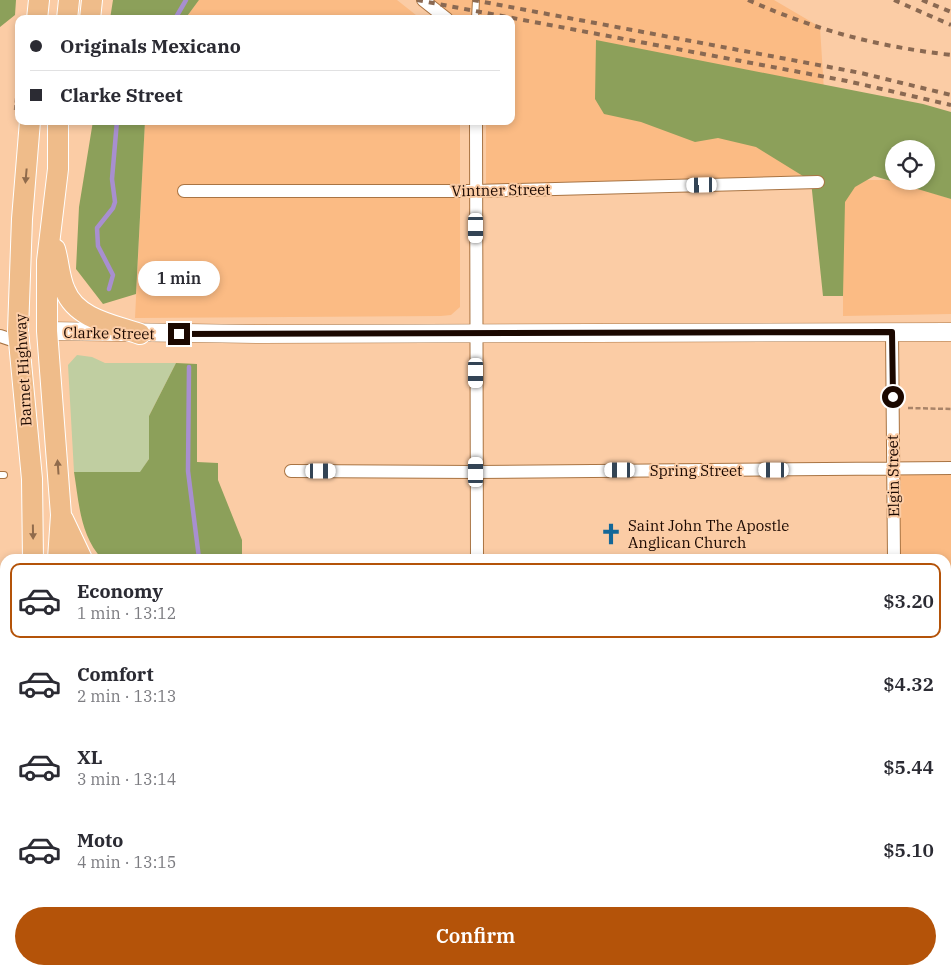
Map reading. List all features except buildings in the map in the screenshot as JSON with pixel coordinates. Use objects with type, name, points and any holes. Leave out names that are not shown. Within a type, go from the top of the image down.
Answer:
[{"type":"main road","points":[[37,15],[39,0]]},
{"type":"main road","points":[[67,15],[69,0]]},
{"type":"main road","points":[[90,15],[92,0]]},
{"type":"main road","name":"Barnet Highway","points":[[30,125],[22,219],[19,311],[9,339],[32,479],[34,554]]},
{"type":"main road","name":"Barnet Highway","points":[[58,125],[58,170],[47,262],[46,331],[61,515],[58,554]]},
{"type":"main road","name":"Barnet Highway","points":[[58,170],[66,151],[71,125]]},
{"type":"main road","points":[[51,235],[65,292],[74,305],[96,319],[140,334]]},
{"type":"main road","points":[[19,311],[46,331]]},
{"type":"main road","name":"Clarke Street","points":[[46,331],[140,334],[951,332]]},
{"type":"main road","points":[[61,515],[80,554]]},
{"type":"street","points":[[423,0],[443,15]]},
{"type":"street","points":[[476,125],[477,554]]},
{"type":"street","name":"Vintner Street","points":[[184,191],[476,191],[818,182]]},
{"type":"street","name":"Elgin Street","points":[[892,332],[894,554]]},
{"type":"street","name":"Spring Street","points":[[292,471],[476,472],[951,468]]},
{"type":"lane","points":[[475,15],[476,0]]},
{"type":"path","points":[[908,408],[951,409]]},
{"type":"shaded area","points":[[199,0],[397,0],[416,15],[188,15]]},
{"type":"shaded area","points":[[434,0],[774,0],[820,27],[828,155],[843,180],[885,180],[885,190],[924,190],[951,199],[951,314],[843,316],[843,181],[486,188],[486,125],[515,125],[515,15],[453,15]]},
{"type":"shaded area","points":[[145,125],[460,125],[460,307],[451,315],[135,318]]},
{"type":"shaded area","points":[[894,469],[951,469],[951,554],[894,554]]},
{"type":"green space","points":[[0,0],[16,0],[15,15],[0,27]]},
{"type":"green space","points":[[113,0],[199,0],[188,15],[111,15]]},
{"type":"green space","points":[[596,40],[923,104],[951,112],[951,199],[921,190],[935,190],[935,140],[885,140],[885,179],[874,176],[855,187],[845,202],[843,296],[823,296],[811,181],[756,147],[718,138],[695,142],[641,122],[604,114],[595,99]]},
{"type":"green space","points":[[92,125],[145,125],[136,294],[103,304],[76,269],[79,207]]},
{"type":"green space","points":[[77,355],[92,357],[105,363],[176,363],[149,416],[149,459],[140,473],[74,472],[68,365]]},
{"type":"green space","points":[[176,363],[197,364],[197,462],[218,463],[218,480],[242,540],[242,554],[98,554],[95,550],[89,540],[79,507],[74,472],[140,472],[149,459],[149,416]]},
{"type":"waterway","points":[[177,15],[186,0]]},
{"type":"waterway","points":[[109,289],[113,275],[98,246],[97,228],[113,208],[115,202],[112,179],[117,125]]},
{"type":"waterway","points":[[189,367],[188,471],[198,554]]},
{"type":"railway","points":[[417,0],[497,15]]},
{"type":"railway","points":[[473,0],[861,73],[951,95]]},
{"type":"railway","points":[[748,0],[823,29],[848,36],[897,47],[951,55]]},
{"type":"railway","points":[[894,0],[951,25]]},
{"type":"railway","points":[[922,0],[951,12]]},
{"type":"railway","points":[[515,18],[847,81],[951,105]]},
{"type":"place","name":"Saint John The Apostle Anglican Church","points":[[611,534]]},
{"type":"route","points":[[179,334],[892,332],[893,397]]}]
